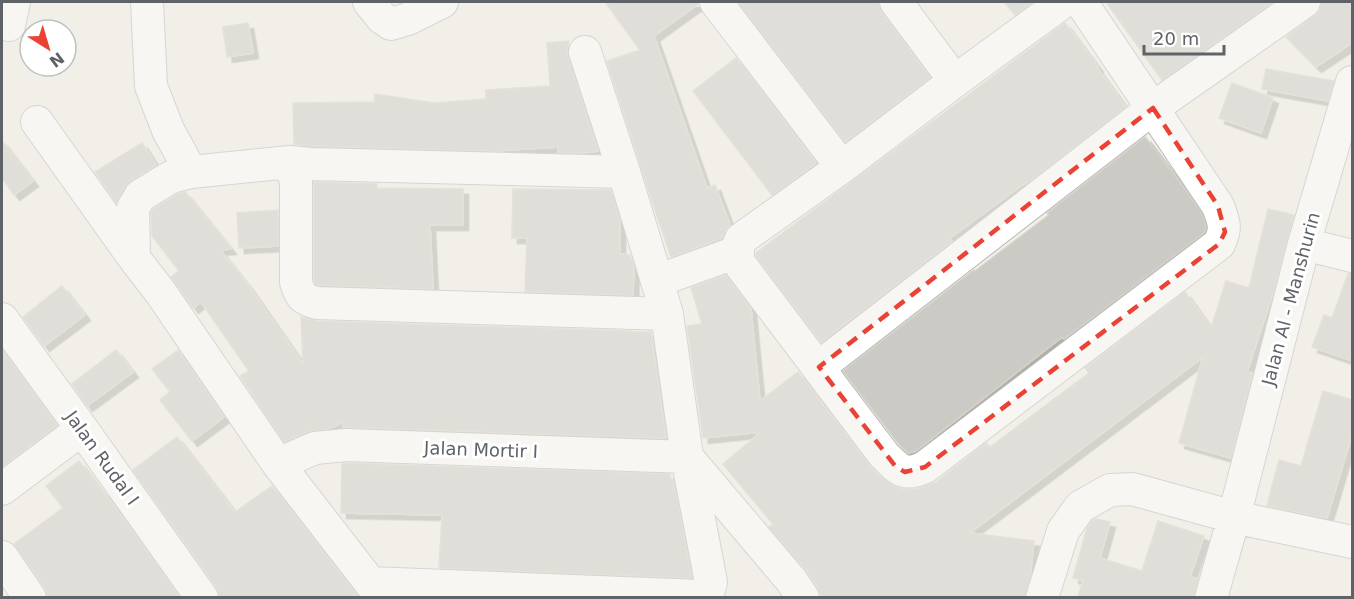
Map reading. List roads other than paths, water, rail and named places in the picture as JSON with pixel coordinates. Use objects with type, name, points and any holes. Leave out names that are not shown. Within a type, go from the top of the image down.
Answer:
[{"type":"street","points":[[147,2],[151,86],[168,130],[191,172]]},
{"type":"street","points":[[369,2],[382,18],[391,24],[408,19],[442,2]]},
{"type":"street","points":[[716,2],[842,167]]},
{"type":"street","points":[[896,2],[956,81]]},
{"type":"street","points":[[1063,2],[842,167],[741,239],[737,252],[739,263],[884,455],[905,472],[914,472],[925,467],[1219,244],[1225,232],[1218,206],[1081,2]]},
{"type":"street","points":[[819,367],[1153,108],[1304,2]]},
{"type":"street","points":[[37,123],[161,294],[278,464],[376,590],[700,596],[709,590],[711,582],[687,457],[667,314],[585,52]]},
{"type":"street","name":"Jalan Al - Manshurin","points":[[1211,597],[1234,517],[1304,244],[1353,82]]},
{"type":"street","points":[[290,162],[296,182],[296,282],[299,294],[305,300],[316,303],[667,314]]},
{"type":"street","points":[[134,258],[133,208],[140,196],[171,177],[191,172],[290,162],[624,172]]},
{"type":"street","points":[[1304,244],[1353,256]]},
{"type":"street","points":[[657,281],[737,252]]},
{"type":"street","name":"Jalan Rudal I","points":[[2,319],[202,597]]},
{"type":"street","points":[[2,489],[82,429]]},
{"type":"street","name":"Jalan Mortir I","points":[[278,464],[315,448],[346,445],[687,457]]},
{"type":"street","points":[[687,457],[803,597]]},
{"type":"street","points":[[1042,597],[1063,531],[1080,507],[1110,490],[1132,489],[1234,517],[1353,542]]},
{"type":"street","points":[[2,557],[30,597]]}]
